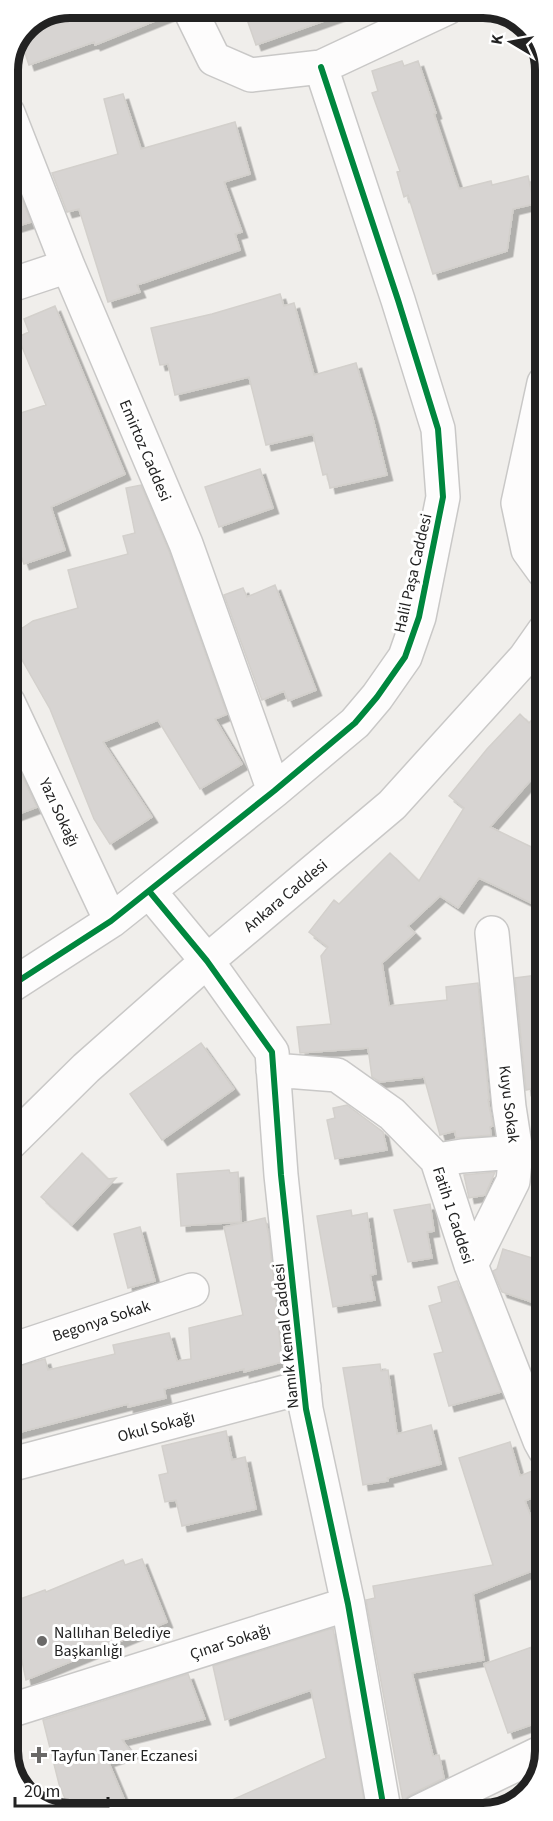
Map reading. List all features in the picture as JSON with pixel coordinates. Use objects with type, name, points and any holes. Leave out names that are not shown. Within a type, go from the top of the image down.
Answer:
[{"type":"street","points":[[194,18],[214,59],[251,75],[321,67],[426,18]]},
{"type":"street","name":"Halil Paşa Caddesi","points":[[18,981],[111,921],[355,723],[377,697],[405,657],[419,617],[443,497],[438,429],[321,67]]},
{"type":"street","name":"Emirtoz Caddesi","points":[[18,138],[68,266],[186,544],[274,791]]},
{"type":"street","points":[[18,283],[68,266]]},
{"type":"street","points":[[535,425],[518,503],[528,550],[535,560]]},
{"type":"street","name":"Ankara Caddesi","points":[[18,1135],[86,1068],[207,961],[392,805],[525,658],[535,644]]},
{"type":"street","name":"Yazı Sokağı","points":[[18,723],[111,921]]},
{"type":"street","name":"Namık Kemal Caddesi","points":[[149,891],[207,961],[272,1052],[281,1175],[306,1409],[348,1604],[383,1803]]},
{"type":"street","name":"Kuyu Sokak","points":[[471,1265],[513,1181],[516,1152],[509,1107],[492,933]]},
{"type":"street","name":"Fatih 1 Caddesi","points":[[273,1070],[337,1075],[392,1114],[437,1160],[471,1265],[535,1428]]},
{"type":"street","points":[[437,1160],[516,1152]]},
{"type":"street","name":"Begonya Sokak","points":[[18,1348],[192,1290]]},
{"type":"street","name":"Okul Sokağı","points":[[18,1463],[304,1387]]},
{"type":"street","name":"Çınar Sokağı","points":[[18,1708],[348,1604]]},
{"type":"street","points":[[438,1803],[534,1760]]},
{"type":"building","points":[[70,18],[162,18],[95,45],[94,42],[29,65],[23,48],[33,33],[50,22]]},
{"type":"building","points":[[247,18],[332,18],[256,45]]},
{"type":"building","points":[[402,61],[404,66],[418,61],[459,189],[491,181],[492,185],[528,176],[534,204],[513,209],[507,251],[433,274],[408,195],[404,197],[397,172],[400,171],[372,93],[378,91],[372,71]]},
{"type":"building","points":[[123,94],[141,149],[235,122],[250,174],[224,182],[242,232],[235,234],[240,250],[137,285],[140,292],[108,302],[79,209],[67,212],[52,173],[118,154],[104,99]]},
{"type":"building","points":[[18,189],[31,222],[18,226]]},
{"type":"building","points":[[280,294],[284,306],[294,303],[314,375],[356,363],[387,475],[330,488],[327,474],[323,475],[313,434],[266,445],[249,377],[175,395],[168,364],[160,365],[151,328],[212,314]]},
{"type":"building","points":[[55,306],[125,474],[51,507],[65,550],[24,564],[18,548],[18,414],[46,405],[18,337],[29,332],[24,319]]},
{"type":"building","points":[[260,469],[273,508],[219,527],[205,487]]},
{"type":"building","points":[[141,485],[169,551],[227,714],[215,719],[242,764],[200,789],[158,720],[103,742],[152,817],[110,844],[94,819],[50,709],[18,653],[18,631],[33,621],[78,608],[68,570],[128,554],[123,536],[135,533],[126,488]]},
{"type":"building","points":[[275,585],[316,690],[288,701],[284,691],[262,700],[224,595],[243,588],[247,597]]},
{"type":"building","points":[[520,714],[529,723],[535,716],[535,775],[490,827],[535,849],[535,905],[479,878],[458,908],[440,896],[408,926],[415,933],[382,963],[389,1006],[447,1000],[446,987],[478,983],[488,1100],[493,1126],[490,1127],[491,1135],[456,1138],[455,1131],[440,1135],[424,1077],[380,1082],[372,1077],[368,1048],[300,1053],[297,1027],[331,1024],[321,956],[328,947],[309,932],[334,900],[339,904],[390,853],[419,881],[464,808],[449,796],[487,749]]},
{"type":"building","points":[[18,768],[37,807],[18,814]]},
{"type":"building","points":[[535,975],[535,1088],[526,1090],[515,978]]},
{"type":"building","points":[[201,1043],[234,1089],[162,1140],[130,1094]]},
{"type":"building","points":[[347,1105],[383,1132],[387,1150],[335,1159],[327,1120],[335,1118],[333,1108]]},
{"type":"building","points":[[82,1153],[108,1179],[116,1178],[72,1225],[41,1197]]},
{"type":"building","points":[[229,1170],[230,1173],[238,1172],[241,1222],[181,1226],[177,1174]]},
{"type":"building","points":[[495,1172],[485,1195],[469,1198],[464,1175]]},
{"type":"building","points":[[430,1204],[434,1231],[427,1232],[432,1258],[408,1262],[394,1210]]},
{"type":"building","points":[[351,1210],[352,1216],[367,1213],[376,1274],[370,1275],[375,1300],[333,1307],[317,1216]]},
{"type":"building","points":[[265,1218],[269,1236],[282,1362],[164,1389],[166,1398],[128,1407],[128,1404],[18,1433],[18,1366],[45,1359],[48,1370],[115,1354],[113,1345],[169,1333],[177,1361],[191,1359],[189,1328],[243,1315],[224,1227]]},
{"type":"building","points":[[140,1227],[155,1281],[128,1288],[114,1234]]},
{"type":"building","points":[[503,1249],[535,1259],[535,1293],[532,1302],[502,1292],[493,1271],[497,1269]]},
{"type":"building","points":[[457,1281],[501,1392],[449,1406],[434,1354],[443,1352],[429,1306],[442,1302],[438,1287]]},
{"type":"building","points":[[380,1364],[381,1371],[388,1370],[397,1434],[431,1425],[441,1464],[387,1478],[388,1481],[363,1485],[343,1368]]},
{"type":"building","points":[[226,1431],[232,1460],[245,1457],[256,1509],[182,1526],[176,1500],[165,1502],[159,1475],[168,1473],[162,1446]]},
{"type":"building","points":[[510,1442],[520,1476],[535,1470],[535,1496],[525,1501],[535,1527],[535,1570],[473,1594],[484,1660],[412,1673],[433,1756],[439,1755],[444,1778],[410,1795],[403,1801],[366,1600],[375,1598],[373,1586],[493,1565],[459,1458]]},
{"type":"building","points":[[142,1559],[167,1622],[26,1680],[18,1641],[18,1600],[45,1590],[46,1592],[123,1560],[125,1565]]},
{"type":"building","points":[[333,1628],[364,1803],[225,1803],[326,1758],[311,1690],[225,1720],[213,1666]]},
{"type":"building","points":[[532,1647],[535,1656],[535,1724],[508,1733],[484,1664]]},
{"type":"building","points":[[188,1674],[205,1719],[122,1740],[132,1753],[108,1761],[126,1803],[67,1803],[59,1784],[43,1720]]},
{"type":"cycle path","points":[[18,981],[111,921],[355,723],[377,697],[405,657],[419,617],[443,497],[438,429],[321,67]]},
{"type":"cycle path","points":[[149,891],[207,961],[272,1052],[281,1175],[306,1409],[348,1604],[383,1803]]},
{"type":"place","name":"Nallıhan Belediye Başkanlığı","points":[[42,1641]]},
{"type":"place","name":"Tayfun Taner Eczanesi","points":[[39,1755]]}]
